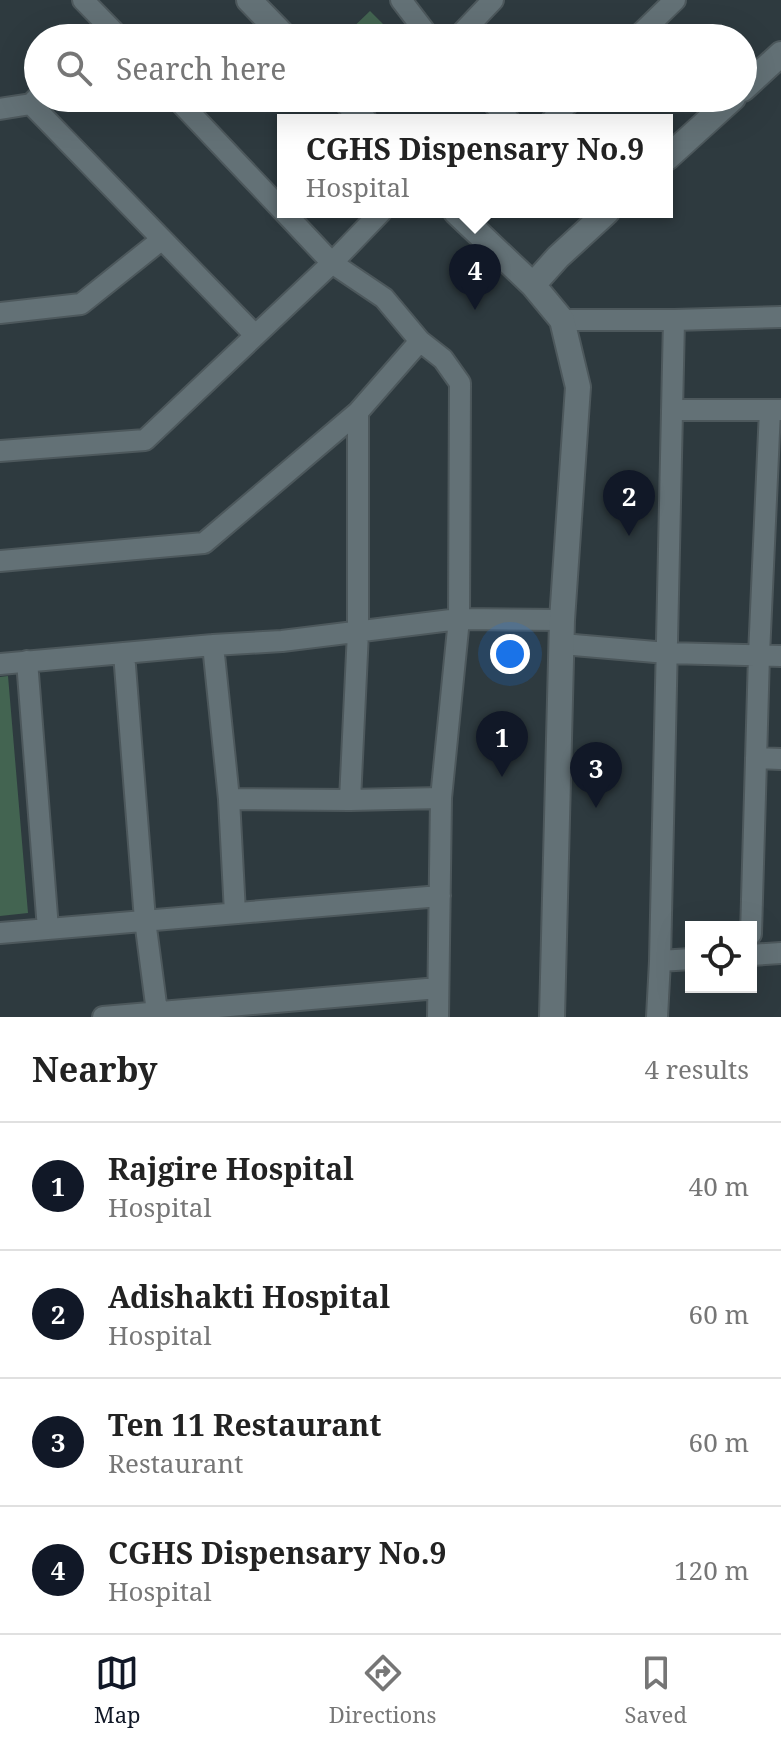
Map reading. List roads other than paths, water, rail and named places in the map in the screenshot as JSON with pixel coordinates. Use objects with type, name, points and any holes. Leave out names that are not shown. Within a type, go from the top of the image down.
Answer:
[{"type":"street","points":[[83,0],[100,24]]},
{"type":"street","points":[[249,0],[272,24]]},
{"type":"street","points":[[401,0],[419,24]]},
{"type":"street","points":[[470,24],[493,0]]},
{"type":"street","points":[[650,24],[675,0]]},
{"type":"street","points":[[757,76],[781,54]]},
{"type":"street","points":[[0,109],[24,104]]},
{"type":"street","points":[[45,112],[161,240],[255,335]]},
{"type":"street","points":[[189,112],[277,206]]},
{"type":"street","points":[[673,153],[718,112]]},
{"type":"street","points":[[289,218],[332,263],[384,298],[420,341],[443,359],[460,383],[459,619],[441,798],[438,1017]]},
{"type":"street","points":[[0,451],[145,440],[375,218]]},
{"type":"street","points":[[468,218],[533,285],[562,320],[578,387],[562,632],[552,1017]]},
{"type":"street","points":[[533,285],[600,218]]},
{"type":"street","points":[[0,313],[81,304],[161,240]]},
{"type":"street","points":[[562,320],[781,317]]},
{"type":"street","points":[[657,1017],[674,320]]},
{"type":"street","points":[[0,561],[204,543],[358,412],[420,341]]},
{"type":"street","points":[[672,410],[776,410],[772,554],[759,655],[751,921]]},
{"type":"street","points":[[350,800],[358,632],[358,412]]},
{"type":"street","points":[[0,664],[358,632],[459,619],[562,632],[667,653],[781,656]]},
{"type":"street","points":[[213,645],[229,799],[235,913]]},
{"type":"street","points":[[124,653],[145,920],[157,1012]]},
{"type":"street","points":[[27,661],[48,929]]},
{"type":"street","points":[[756,758],[781,759]]},
{"type":"street","points":[[229,799],[441,798]]},
{"type":"street","points":[[0,933],[440,896]]},
{"type":"street","points":[[757,955],[781,953]]},
{"type":"street","points":[[660,961],[685,959]]},
{"type":"street","points":[[103,1017],[438,988]]},
{"type":"place","name":"CGHS Dispensary No.9","points":[[475,310]]},
{"type":"place","name":"Adishakti Hospital","points":[[629,536]]},
{"type":"place","name":"Rajgire Hospital","points":[[502,777]]},
{"type":"place","name":"Ten 11 Restaurant","points":[[596,808]]}]
